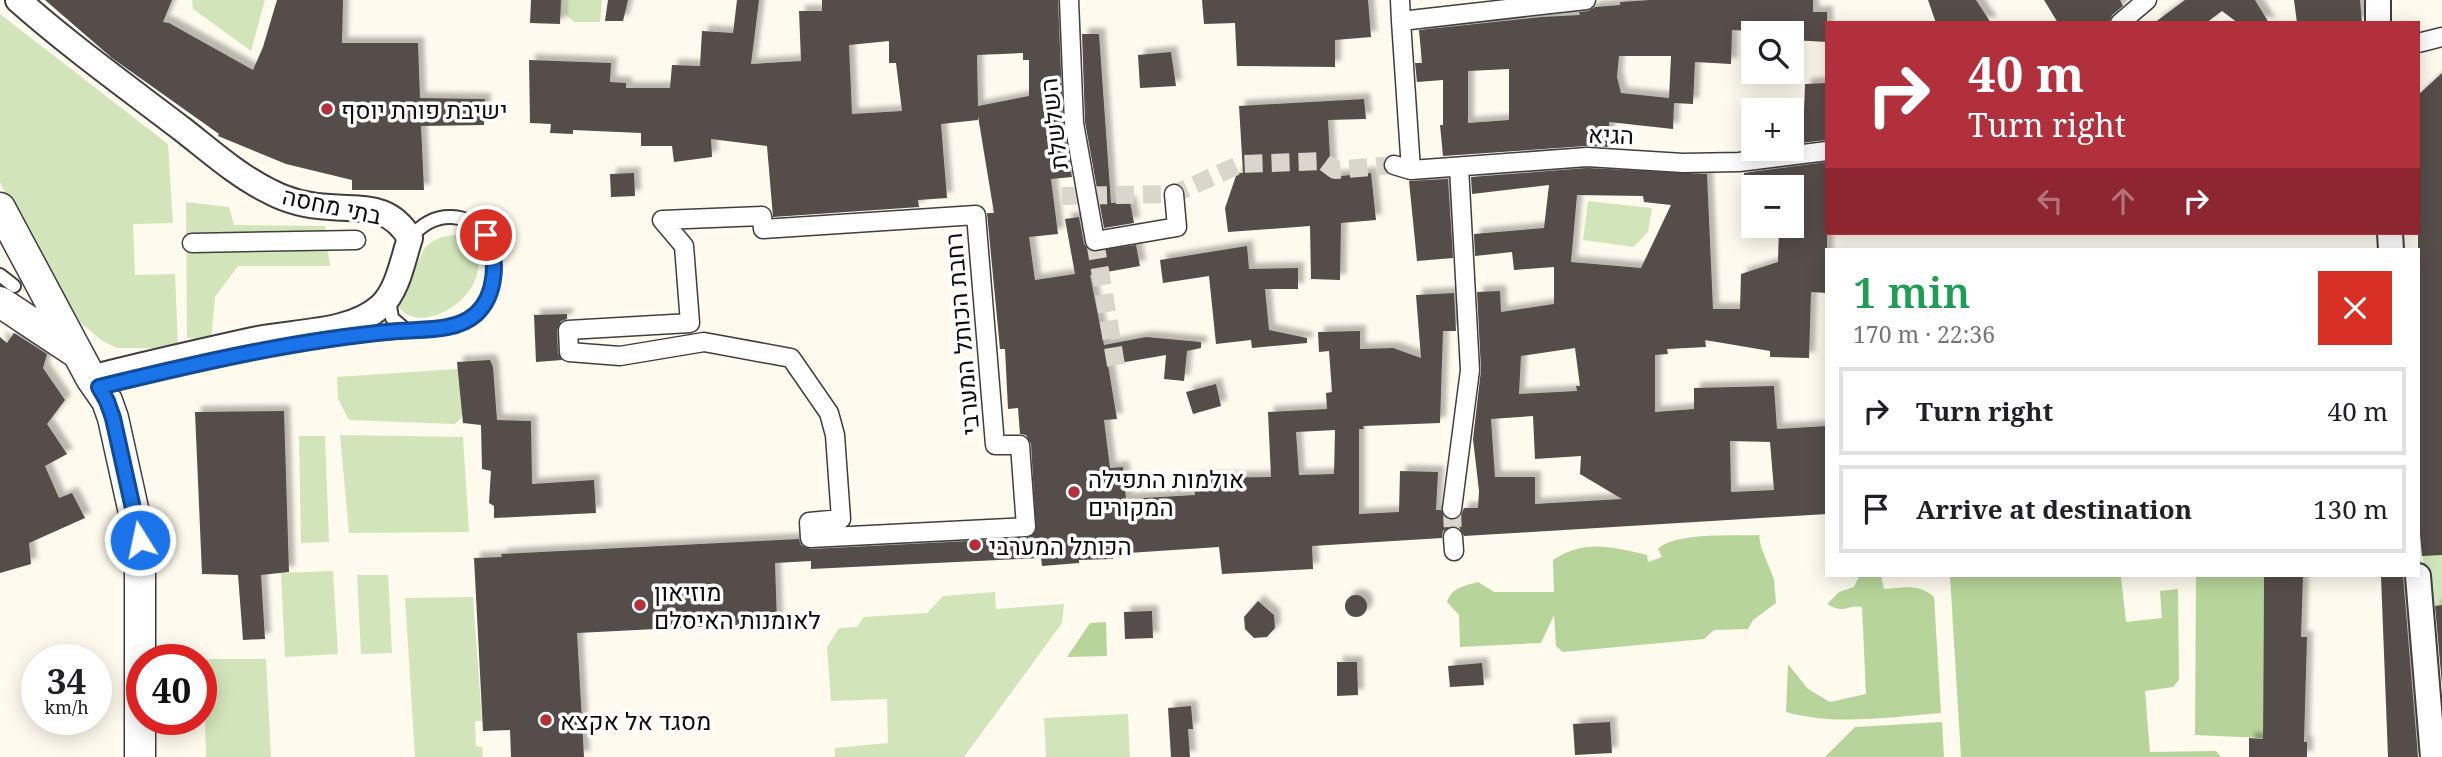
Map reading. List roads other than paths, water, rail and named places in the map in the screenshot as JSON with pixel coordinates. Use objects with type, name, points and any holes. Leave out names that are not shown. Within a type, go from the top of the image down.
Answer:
[{"type":"street","name":"בתי מחסה","points":[[18,0],[72,46],[268,191],[300,203],[374,209],[403,226],[410,238],[389,297]]},
{"type":"street","name":"השלשלת","points":[[1069,0],[1074,123],[1095,241],[1177,227],[1174,194]]},
{"type":"street","points":[[1400,0],[1401,21],[1586,0]]},
{"type":"street","points":[[2122,21],[2147,0]]},
{"type":"street","points":[[2378,0],[2378,21]]},
{"type":"street","name":"הגיא","points":[[1401,21],[1403,168],[1459,167],[1587,157],[1683,163],[1740,162],[1825,151]]},
{"type":"street","points":[[2420,42],[2442,37]]},
{"type":"street","points":[[1452,509],[1470,370],[1459,167]]},
{"type":"street","points":[[0,208],[107,401],[113,418],[140,540],[141,757]]},
{"type":"street","name":"רחבת הכותל המערבי","points":[[976,215],[995,445],[1020,444],[1026,527],[810,538],[809,522],[841,519],[835,435],[829,413],[791,358],[704,342],[620,356],[569,352],[568,330],[690,323],[684,246],[662,220],[762,216],[763,229],[976,215]]},
{"type":"street","points":[[192,243],[356,240]]},
{"type":"street","points":[[7,294],[90,373],[93,422],[121,529],[122,757]]},
{"type":"street","points":[[90,373],[340,326],[368,315],[389,297]]},
{"type":"street","points":[[2418,577],[2433,757]]},
{"type":"lane","points":[[90,373],[344,336],[439,328],[460,324],[476,314],[486,300],[493,280],[495,262],[490,242],[480,228],[465,218],[447,217],[419,227],[410,238]]},
{"type":"lane","points":[[0,275],[7,294]]},
{"type":"lane","points":[[389,297],[388,305],[392,318],[407,331]]},
{"type":"tunnel","points":[[1062,196],[1174,194],[1241,164],[1323,161],[1335,170],[1394,165]]},
{"type":"tunnel","points":[[1095,241],[1117,371]]},
{"type":"tunnel","points":[[1452,509],[1453,537]]},
{"type":"place","name":"ישיבת פורת יוסף","points":[[327,109]]},
{"type":"place","name":"אולמות התפילה המקורים","points":[[1074,492]]},
{"type":"place","name":"הכותל המערבי","points":[[975,545]]},
{"type":"place","name":"מוזיאון לאומנות האיסלם","points":[[640,605]]},
{"type":"place","name":"מסגד אל אקצא","points":[[546,720]]}]
